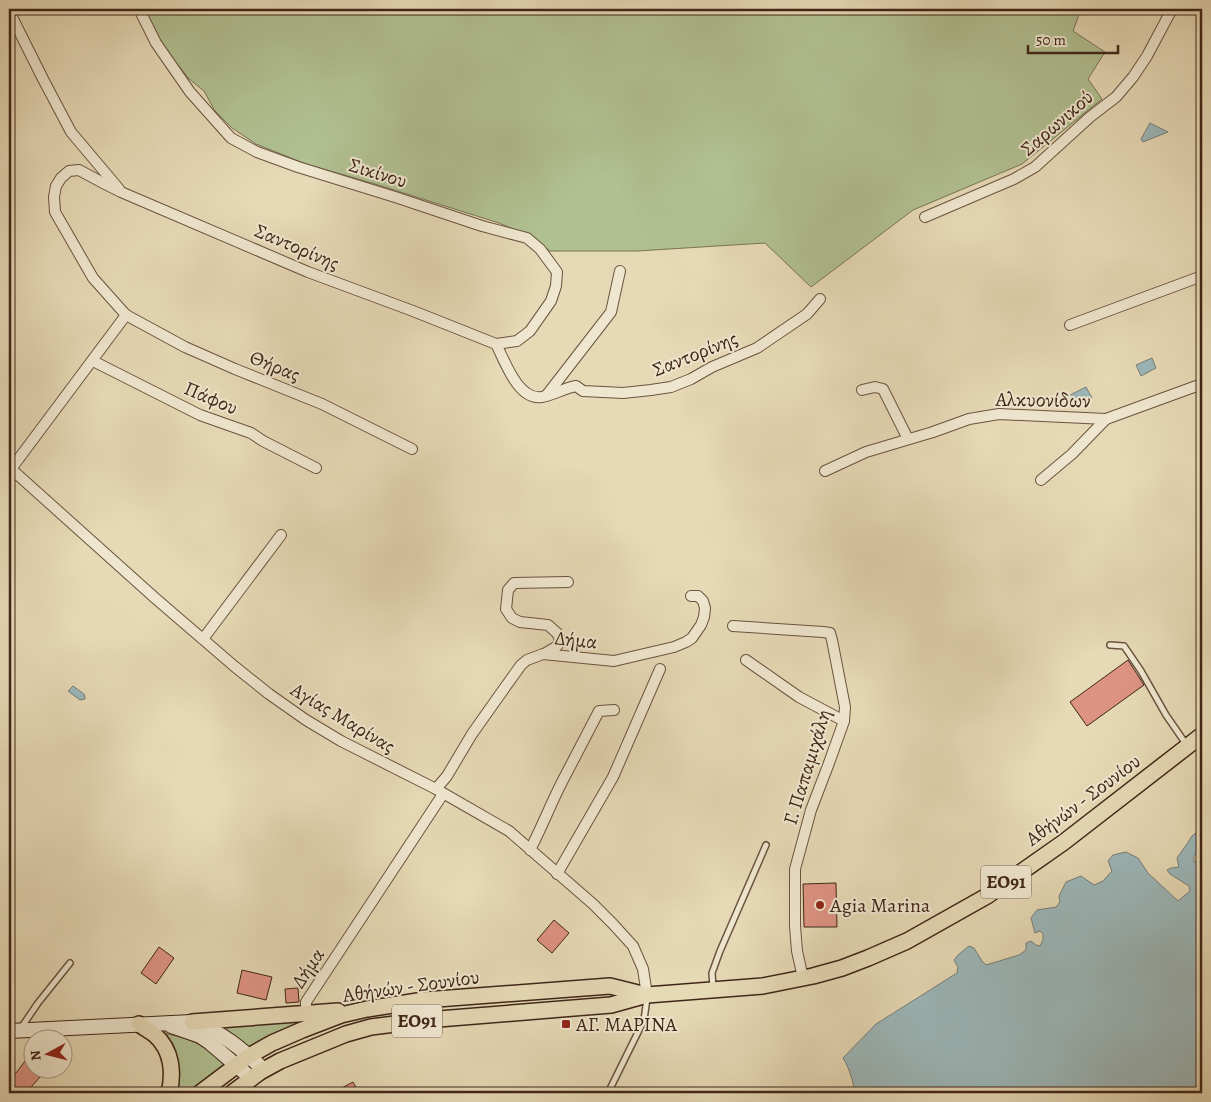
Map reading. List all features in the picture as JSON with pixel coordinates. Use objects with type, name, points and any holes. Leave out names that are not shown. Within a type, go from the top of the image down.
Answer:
[{"type":"main road","name":"Αθήνών - Σουνίου","points":[[232,1093],[280,1061],[346,1034],[371,1027],[426,1020],[611,1006],[647,995],[763,986],[842,968],[894,947],[987,896],[1064,842],[1202,736]]},
{"type":"main road","name":"Αθήνών - Σουνίου","points":[[200,1093],[236,1065],[272,1043],[341,1015],[367,1009],[424,1000],[610,986],[647,995]]},
{"type":"main road","points":[[14,1031],[192,1022],[367,1009]]},
{"type":"main road","points":[[192,1022],[205,1025],[214,1030],[249,1056],[258,1074]]},
{"type":"main road","points":[[163,1023],[200,1036],[236,1065],[258,1074]]},
{"type":"main road","points":[[139,1024],[156,1036],[171,1059],[172,1078],[169,1093]]},
{"type":"street","points":[[10,9],[11,15],[71,132],[121,192]]},
{"type":"street","name":"Σικίνου","points":[[139,9],[156,43],[190,92],[230,138],[257,152],[298,167],[482,226],[527,238],[540,248],[557,272],[556,286],[551,301],[530,331],[517,341],[496,344]]},
{"type":"street","name":"Σαρωνικού","points":[[925,217],[1036,168],[1090,117],[1116,97],[1147,56],[1172,9]]},
{"type":"street","name":"Σαντορίνης","points":[[126,315],[93,278],[55,212],[54,197],[56,186],[60,178],[68,171],[79,170],[121,192],[308,272],[496,344]]},
{"type":"street","points":[[496,344],[513,380],[532,396],[540,398],[546,396],[611,312],[620,271]]},
{"type":"street","points":[[1070,325],[1202,276]]},
{"type":"street","name":"Σαντορίνης","points":[[546,396],[576,386],[583,391],[616,393],[671,387],[757,348],[807,314],[820,299]]},
{"type":"street","points":[[10,468],[126,315]]},
{"type":"street","name":"Θήρας","points":[[126,315],[185,347],[322,404],[412,449]]},
{"type":"street","name":"Πάφου","points":[[93,360],[200,415],[251,434],[316,468]]},
{"type":"street","name":"Αλκυονίδων","points":[[825,470],[866,452],[969,419],[999,414],[1106,419],[1202,384]]},
{"type":"street","points":[[862,390],[875,387],[883,389],[908,439]]},
{"type":"street","points":[[1041,480],[1072,454],[1106,419]]},
{"type":"street","name":"Αγίας Μαρίνας","points":[[10,468],[155,598],[268,694],[341,742],[440,792],[509,831],[613,924],[633,946],[643,969],[647,995]]},
{"type":"street","points":[[203,639],[281,535]]},
{"type":"street","points":[[543,654],[556,647],[561,641],[557,633],[548,625],[520,622],[512,618],[506,609],[508,590],[514,583],[568,582]]},
{"type":"street","name":"Δήμα","points":[[306,1013],[306,1002],[440,792],[446,776],[472,734],[521,665],[533,657],[543,654],[614,661],[674,647],[692,638],[704,617],[705,608],[703,601],[698,596],[691,596]]},
{"type":"street","name":"Γ. Παπαμιχάλη","points":[[733,626],[830,633],[832,640],[845,708],[844,720],[811,810],[794,869],[797,951],[803,978]]},
{"type":"street","points":[[746,660],[799,697],[844,720]]},
{"type":"street","points":[[557,874],[613,778],[660,669]]},
{"type":"street","points":[[530,850],[562,781],[599,711],[614,710]]},
{"type":"lane","points":[[1110,645],[1124,646],[1141,671],[1166,715],[1188,746]]},
{"type":"lane","points":[[713,990],[712,973],[720,951],[766,845]]},
{"type":"lane","points":[[14,1031],[70,963]]},
{"type":"lane","points":[[608,1093],[644,1020],[647,995]]},
{"type":"green space","points":[[139,9],[1074,9],[1080,12],[1073,31],[1105,52],[1088,79],[1102,99],[1022,164],[913,210],[811,287],[765,243],[637,251],[550,251],[530,236],[499,223],[306,164],[256,144],[232,128],[215,111],[204,91],[167,57]]},
{"type":"green space","points":[[311,1021],[248,1051],[213,1024]]},
{"type":"green space","points":[[160,1032],[187,1039],[205,1047],[229,1062],[191,1093],[176,1093]]},
{"type":"water","points":[[1150,123],[1168,132],[1143,142],[1141,139]]},
{"type":"water","points":[[1152,358],[1156,368],[1141,376],[1136,365]]},
{"type":"water","points":[[1086,387],[1092,398],[1086,402],[1085,398],[1079,402],[1071,401],[1068,396]]},
{"type":"water","points":[[73,686],[84,694],[85,699],[80,700],[68,691]]},
{"type":"water","points":[[1202,828],[1202,846],[1199,846],[1198,849],[1202,858],[1196,854],[1194,862],[1202,862],[1202,1093],[854,1093],[851,1075],[843,1058],[876,1024],[957,973],[958,967],[954,960],[969,946],[974,948],[986,965],[1019,955],[1026,950],[1026,943],[1031,941],[1040,946],[1043,934],[1040,931],[1035,933],[1031,918],[1037,910],[1056,907],[1060,902],[1059,896],[1066,882],[1081,876],[1094,885],[1103,881],[1112,871],[1108,861],[1113,855],[1126,852],[1138,858],[1148,873],[1178,901],[1190,891],[1189,886],[1167,870],[1179,867],[1177,858],[1192,836]]},
{"type":"building","points":[[1128,660],[1144,685],[1087,726],[1070,702]]},
{"type":"building","name":"Agia Marina","points":[[836,883],[837,927],[804,927],[803,884]]},
{"type":"building","points":[[554,920],[569,933],[552,953],[537,940]]},
{"type":"building","points":[[159,947],[174,958],[156,984],[141,973]]},
{"type":"building","points":[[242,970],[272,977],[266,1000],[237,993]]},
{"type":"building","points":[[298,988],[299,1002],[286,1003],[285,989]]},
{"type":"building","points":[[22,1065],[22,1080],[37,1080],[26,1093],[14,1093],[9,1089],[9,1082]]},
{"type":"building","points":[[353,1082],[359,1093],[332,1093]]},
{"type":"place","name":"Agia Marina","points":[[820,905]]},
{"type":"place","name":"ΑΓ. ΜΑΡΙΝΑ","points":[[566,1024]]}]
